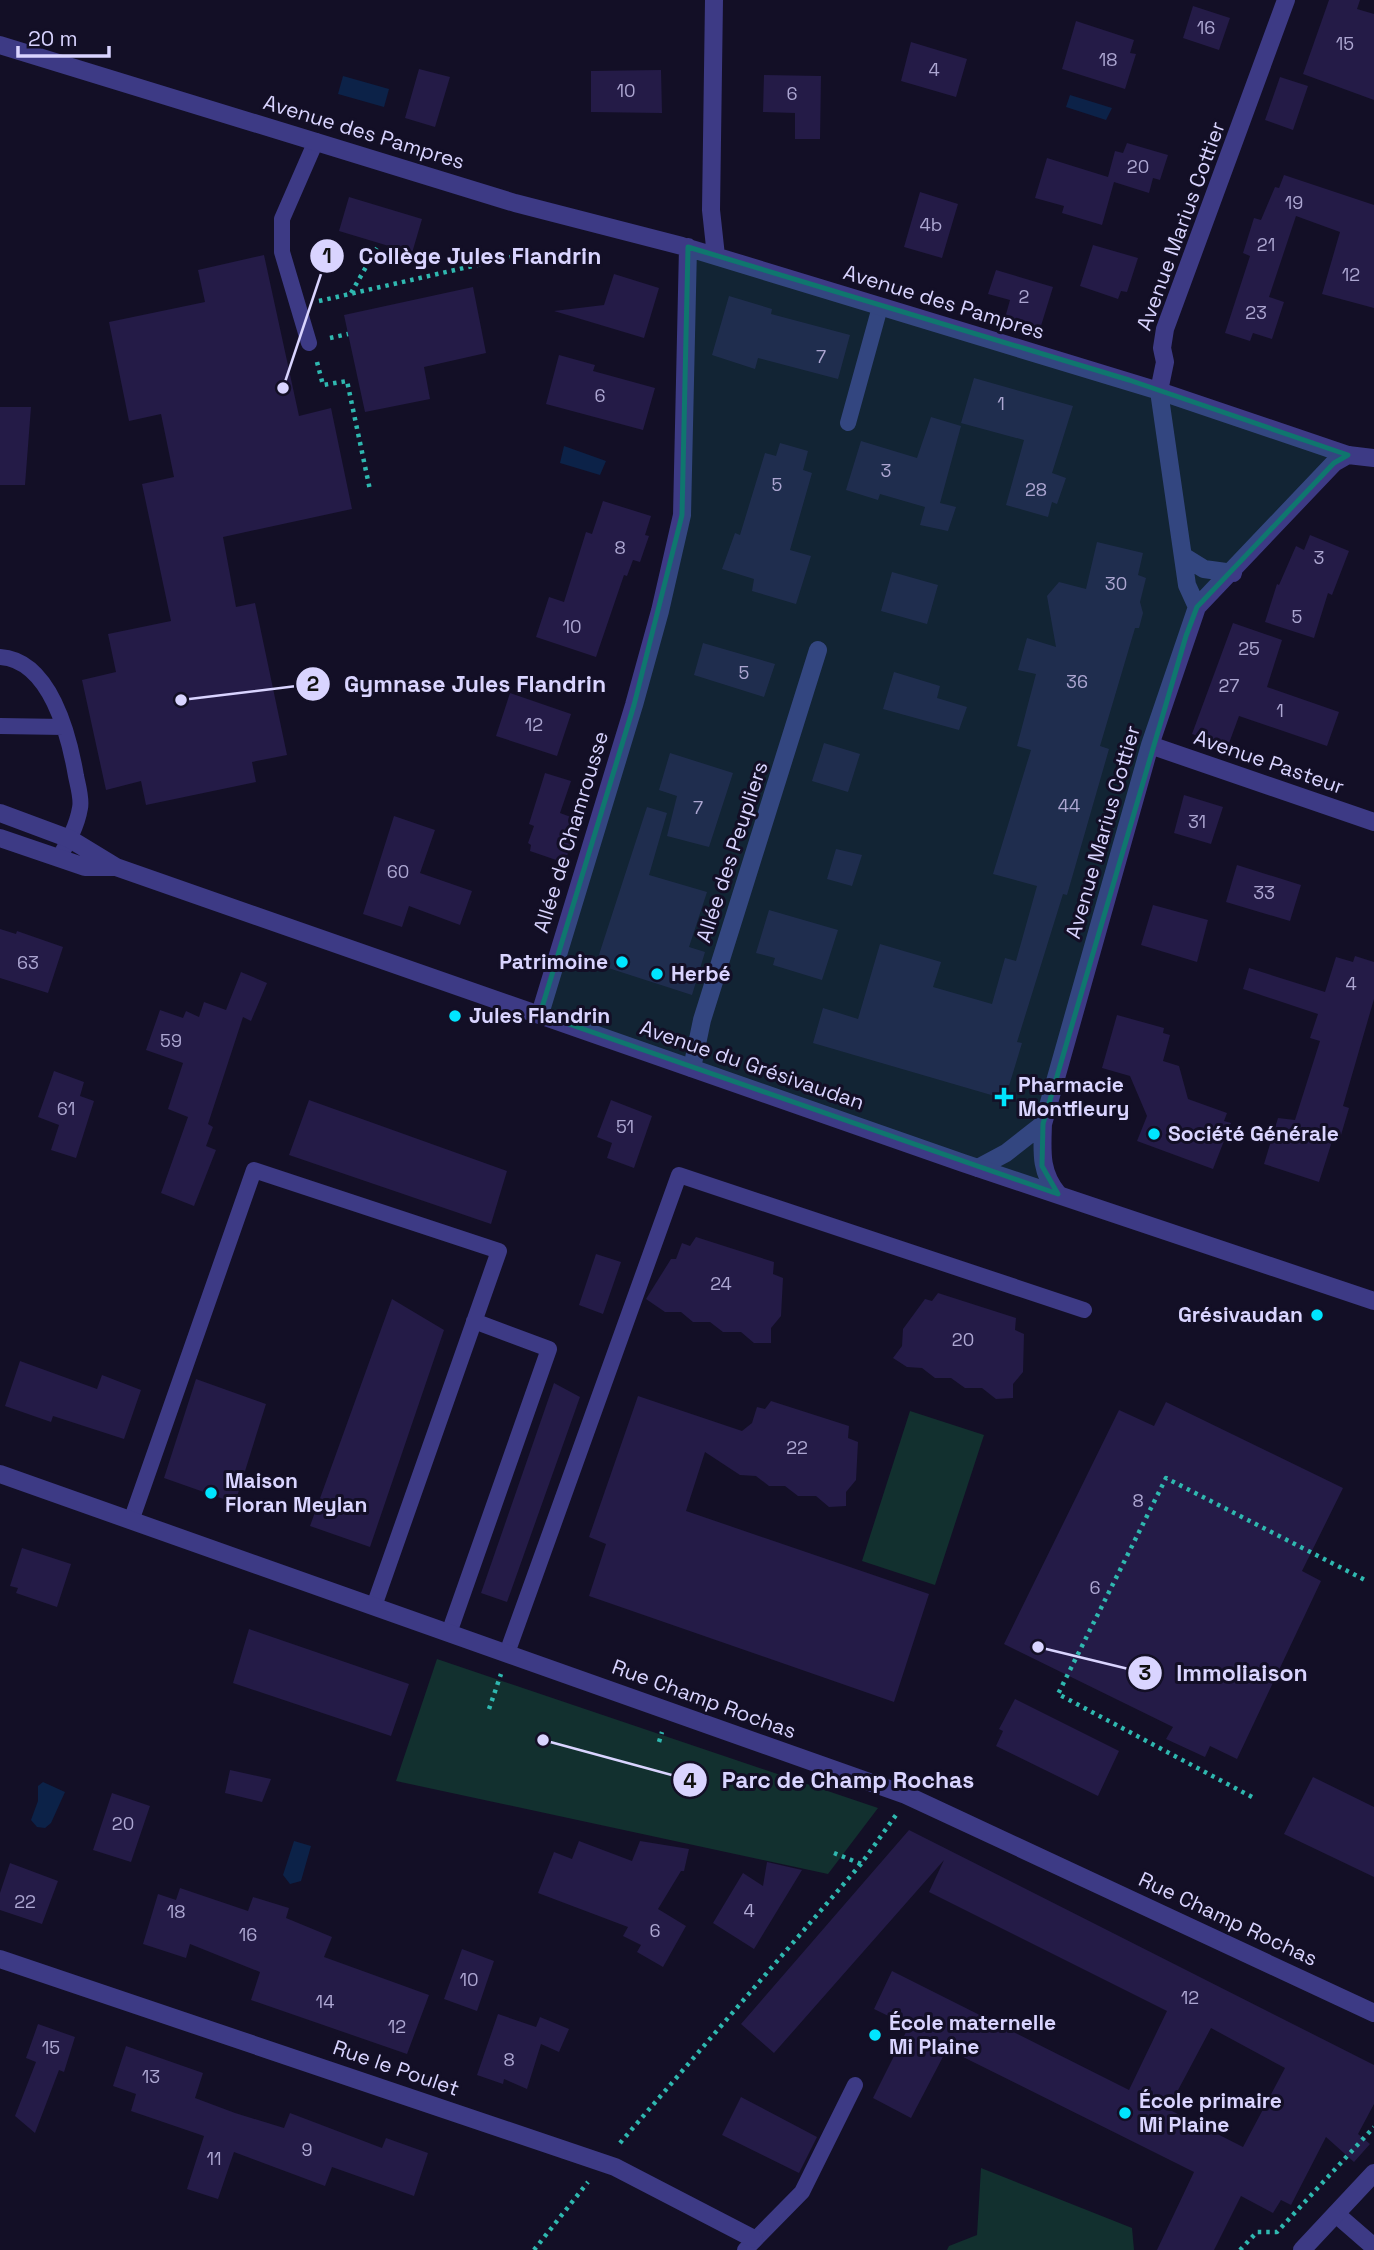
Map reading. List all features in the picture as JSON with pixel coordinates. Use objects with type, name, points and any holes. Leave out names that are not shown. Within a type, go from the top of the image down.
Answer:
[{"type":"street","points":[[714,0],[711,210],[716,256]]},
{"type":"street","name":"Avenue Marius Cottier","points":[[1058,1194],[1047,1181],[1042,1167],[1043,1124],[1150,745],[1197,607],[1187,585],[1159,391],[1165,362],[1162,348],[1165,329],[1286,0]]},
{"type":"street","name":"Avenue des Pampres","points":[[0,45],[515,203],[688,247],[1159,391],[1341,459],[1374,458]]},
{"type":"street","name":"Allée de Chamrousse","points":[[540,1014],[641,678],[682,515],[688,247]]},
{"type":"street","points":[[1197,607],[1341,459]]},
{"type":"street","points":[[1183,556],[1204,569],[1233,573]]},
{"type":"street","name":"Allée des Peupliers","points":[[692,1068],[702,1020],[818,650]]},
{"type":"street","name":"Avenue Pasteur","points":[[1150,745],[1374,822]]},
{"type":"street","name":"Avenue du Grésivaudan","points":[[0,813],[70,839],[116,867],[978,1168],[1374,1301]]},
{"type":"street","name":"Avenue du Grésivaudan","points":[[0,838],[85,867],[116,867]]},
{"type":"street","points":[[978,1168],[1006,1153],[1043,1124]]},
{"type":"street","name":"Rue Champ Rochas","points":[[0,1474],[906,1796],[1374,2013]]},
{"type":"street","name":"Rue le Poulet","points":[[0,1959],[603,2163],[749,2244]]},
{"type":"street","points":[[1302,2250],[1374,2173]]},
{"type":"street","points":[[1336,2214],[1374,2246]]},
{"type":"lane","points":[[309,343],[282,252],[282,219],[317,141]]},
{"type":"lane","points":[[848,423],[880,307]]},
{"type":"lane","points":[[0,657],[12,658],[30,668],[56,704],[64,727],[81,806],[70,839],[59,858]]},
{"type":"lane","points":[[0,726],[64,727]]},
{"type":"lane","points":[[131,1521],[254,1170],[499,1251],[374,1606]]},
{"type":"lane","points":[[507,1653],[679,1175],[1084,1310]]},
{"type":"lane","points":[[449,1633],[549,1349],[474,1321]]},
{"type":"lane","points":[[749,2244],[802,2192],[855,2085]]},
{"type":"path","points":[[350,294],[377,248]]},
{"type":"path","points":[[370,490],[347,381],[323,385],[309,343],[317,302],[512,257]]},
{"type":"path","points":[[1252,1797],[1058,1694],[1166,1478],[1365,1580]]},
{"type":"path","points":[[489,1709],[498,1686]]},
{"type":"path","points":[[534,2250],[603,2163],[861,1864],[888,1830],[906,1796]]},
{"type":"path","points":[[834,1853],[861,1864]]},
{"type":"path","points":[[1240,2250],[1257,2232],[1277,2232],[1374,2127]]},
{"type":"highlighted area","points":[[688,247],[1129,380],[1348,455],[1334,463],[1197,607],[1186,636],[1043,1124],[1042,1166],[1058,1194],[540,1014],[634,705],[682,515]]},
{"type":"green space","points":[[910,1411],[984,1435],[935,1585],[862,1561]]},
{"type":"green space","points":[[437,1659],[878,1808],[828,1874],[396,1781]]},
{"type":"green space","points":[[981,2168],[1132,2228],[1134,2250],[947,2250],[949,2246],[977,2235]]},
{"type":"water","points":[[343,76],[389,89],[384,107],[338,94]]},
{"type":"water","points":[[1070,95],[1112,108],[1106,120],[1066,107]]},
{"type":"water","points":[[564,446],[606,461],[600,475],[560,463]]},
{"type":"water","points":[[43,1782],[65,1792],[51,1823],[45,1828],[37,1827],[31,1820],[38,1801],[38,1786]]},
{"type":"water","points":[[294,1841],[311,1846],[301,1881],[290,1884],[283,1875]]},
{"type":"building","points":[[1329,0],[1360,0],[1357,9],[1374,14],[1374,100],[1303,74]]},
{"type":"building","points":[[1193,6],[1230,18],[1219,50],[1183,38]]},
{"type":"building","points":[[1076,21],[1134,40],[1130,53],[1136,54],[1125,89],[1062,69]]},
{"type":"building","points":[[911,42],[967,59],[956,97],[901,81]]},
{"type":"building","points":[[419,69],[450,77],[435,127],[405,118]]},
{"type":"building","points":[[661,70],[662,113],[591,112],[591,71]]},
{"type":"building","points":[[764,75],[821,76],[820,139],[795,139],[795,113],[763,112]]},
{"type":"building","points":[[1280,77],[1308,86],[1293,130],[1265,120]]},
{"type":"building","points":[[1127,143],[1168,155],[1160,180],[1153,178],[1149,193],[1114,182],[1102,225],[1062,213],[1064,206],[1035,198],[1047,158],[1108,177],[1115,151],[1123,153]]},
{"type":"building","points":[[1284,175],[1374,205],[1374,308],[1322,294],[1340,232],[1296,216],[1269,297],[1284,302],[1272,339],[1253,333],[1250,341],[1225,333],[1250,256],[1243,253],[1254,218],[1261,220],[1275,187],[1279,188]]},
{"type":"building","points":[[920,192],[958,204],[942,258],[904,247]]},
{"type":"building","points":[[349,197],[422,219],[412,253],[339,231]]},
{"type":"building","points":[[1093,245],[1138,258],[1127,292],[1121,291],[1118,299],[1080,286]]},
{"type":"building","points":[[264,255],[299,416],[331,408],[352,509],[223,537],[236,607],[255,603],[287,755],[252,762],[256,782],[146,805],[141,781],[106,790],[82,680],[116,672],[108,634],[171,621],[142,484],[174,477],[161,414],[129,421],[109,322],[205,302],[198,270]]},
{"type":"building","points":[[996,270],[1053,287],[1040,329],[1005,318],[1010,300],[988,294]]},
{"type":"building","points":[[614,274],[659,288],[644,338],[554,311],[604,305]]},
{"type":"building","points":[[473,287],[486,353],[424,367],[430,399],[365,412],[344,315]]},
{"type":"building","points":[[729,296],[772,309],[771,314],[850,335],[838,379],[758,358],[755,369],[712,355]]},
{"type":"building","points":[[559,355],[595,365],[593,371],[655,388],[643,430],[546,404]]},
{"type":"building","points":[[974,378],[1073,406],[1052,473],[1066,478],[1057,504],[1052,502],[1048,517],[1006,505],[1024,440],[961,423]]},
{"type":"building","points":[[0,407],[31,407],[25,485],[0,485]]},
{"type":"building","points":[[931,417],[961,426],[940,503],[956,507],[948,531],[920,525],[925,507],[880,494],[878,500],[846,490],[861,441],[917,458]]},
{"type":"building","points":[[780,443],[808,451],[803,470],[812,473],[790,550],[811,556],[796,604],[752,591],[754,579],[722,569],[735,533],[740,535],[765,453],[776,456]]},
{"type":"building","points":[[603,501],[651,516],[645,535],[649,536],[640,562],[633,560],[627,576],[624,575],[596,657],[536,637],[549,597],[564,602],[586,532],[592,534]]},
{"type":"building","points":[[1310,535],[1349,551],[1332,595],[1328,593],[1314,638],[1265,622],[1277,584],[1279,585],[1296,546],[1304,550]]},
{"type":"building","points":[[1097,542],[1143,553],[1138,575],[1146,578],[1140,602],[1143,613],[1139,628],[1135,628],[1100,746],[1109,749],[1067,895],[1063,894],[1017,1042],[1022,1043],[1005,1099],[813,1043],[823,1008],[858,1019],[880,944],[941,962],[933,987],[992,1004],[1005,958],[1016,961],[1037,886],[993,874],[1031,750],[1017,746],[1036,674],[1018,670],[1027,638],[1056,647],[1047,596],[1059,582],[1086,589]]},
{"type":"building","points":[[892,572],[938,585],[927,624],[881,611]]},
{"type":"building","points":[[1233,623],[1282,640],[1267,687],[1339,712],[1327,746],[1239,716],[1228,746],[1192,734]]},
{"type":"building","points":[[703,643],[775,664],[764,697],[694,675]]},
{"type":"building","points":[[894,672],[940,686],[937,698],[967,707],[959,730],[883,709]]},
{"type":"building","points":[[510,693],[571,714],[557,756],[496,736]]},
{"type":"building","points":[[824,743],[860,754],[848,792],[812,781]]},
{"type":"building","points":[[670,753],[733,773],[709,847],[667,836],[677,796],[659,790]]},
{"type":"building","points":[[545,773],[571,781],[560,813],[579,820],[567,856],[564,856],[562,862],[530,851],[531,845],[528,843],[534,826],[529,824]]},
{"type":"building","points":[[1184,795],[1223,807],[1211,844],[1174,833]]},
{"type":"building","points":[[647,807],[667,813],[649,875],[707,892],[689,947],[705,952],[692,995],[596,964]]},
{"type":"building","points":[[394,816],[435,830],[420,873],[472,891],[460,925],[409,906],[402,927],[363,914]]},
{"type":"building","points":[[836,849],[862,855],[852,886],[827,879]]},
{"type":"building","points":[[1237,865],[1301,885],[1290,921],[1226,902]]},
{"type":"building","points":[[1153,905],[1208,920],[1197,962],[1141,945]]},
{"type":"building","points":[[769,910],[838,930],[822,980],[773,965],[775,958],[756,953]]},
{"type":"building","points":[[0,929],[16,934],[17,931],[63,947],[48,993],[0,978]]},
{"type":"building","points":[[1355,956],[1374,962],[1374,999],[1343,1106],[1349,1108],[1341,1135],[1335,1132],[1319,1182],[1264,1164],[1278,1118],[1295,1120],[1320,1041],[1310,1038],[1318,1014],[1243,989],[1249,968],[1325,992],[1336,957],[1353,962]]},
{"type":"building","points":[[241,972],[267,983],[251,1021],[243,1017],[208,1124],[213,1127],[206,1146],[216,1150],[194,1206],[161,1193],[188,1117],[168,1109],[183,1063],[146,1050],[160,1010],[183,1018],[186,1011],[199,1017],[204,1002],[226,1010]]},
{"type":"building","points":[[1117,1015],[1164,1028],[1163,1033],[1170,1035],[1163,1061],[1179,1066],[1188,1099],[1227,1113],[1224,1121],[1231,1123],[1213,1169],[1137,1141],[1147,1116],[1130,1076],[1102,1068]]},
{"type":"building","points":[[54,1071],[84,1082],[80,1096],[94,1101],[76,1158],[51,1150],[59,1125],[38,1117]]},
{"type":"building","points":[[309,1100],[507,1171],[491,1224],[289,1155]]},
{"type":"building","points":[[611,1100],[652,1116],[634,1168],[607,1158],[612,1143],[597,1137]]},
{"type":"building","points":[[696,1237],[774,1262],[773,1274],[783,1278],[781,1316],[771,1328],[771,1343],[754,1343],[741,1332],[723,1332],[710,1322],[693,1322],[681,1312],[665,1312],[646,1299],[671,1259],[676,1259],[682,1243],[690,1246]]},
{"type":"building","points":[[596,1254],[621,1262],[603,1314],[579,1305]]},
{"type":"building","points":[[938,1293],[1016,1318],[1015,1330],[1024,1334],[1023,1372],[1013,1384],[1013,1398],[996,1399],[982,1388],[965,1388],[951,1378],[935,1378],[922,1368],[907,1367],[893,1358],[902,1346],[903,1329],[925,1299],[932,1301]]},
{"type":"building","points":[[392,1299],[444,1330],[370,1547],[310,1526]]},
{"type":"building","points":[[20,1361],[97,1389],[102,1375],[141,1390],[124,1439],[53,1416],[51,1422],[5,1406]]},
{"type":"building","points":[[196,1379],[266,1404],[235,1503],[164,1478]]},
{"type":"building","points":[[554,1383],[580,1397],[507,1602],[481,1593]]},
{"type":"building","points":[[638,1396],[742,1431],[752,1423],[757,1407],[765,1409],[771,1401],[849,1426],[848,1438],[858,1442],[856,1480],[846,1492],[846,1506],[829,1507],[816,1496],[798,1496],[785,1486],[769,1486],[756,1476],[740,1475],[705,1452],[686,1511],[929,1594],[894,1702],[589,1596],[606,1544],[589,1537]]},
{"type":"building","points":[[1166,1402],[1343,1488],[1302,1571],[1321,1581],[1237,1759],[1210,1746],[1205,1757],[1166,1739],[1173,1727],[1004,1644],[1119,1410],[1154,1426]]},
{"type":"building","points":[[22,1548],[71,1564],[57,1607],[16,1593],[18,1588],[10,1586]]},
{"type":"building","points":[[249,1629],[409,1684],[391,1736],[233,1683]]},
{"type":"building","points":[[1015,1699],[1119,1751],[1098,1796],[996,1746],[1003,1731],[999,1729]]},
{"type":"building","points":[[230,1770],[271,1779],[262,1802],[225,1793]]},
{"type":"building","points":[[1313,1777],[1374,1807],[1374,1877],[1284,1834]]},
{"type":"building","points":[[112,1793],[150,1806],[131,1862],[93,1850]]},
{"type":"building","points":[[909,1830],[1374,2065],[1374,2104],[1358,2134],[1370,2144],[1354,2162],[1326,2137],[1291,2205],[1281,2200],[1273,2213],[1241,2196],[1214,2250],[1157,2250],[1194,2172],[947,2049],[911,2118],[873,2098],[909,2026],[874,2009],[892,1971],[1129,2090],[1167,2011],[929,1892],[944,1860],[774,2053],[741,2024]],"holes":[[[1211,2028],[1285,2068],[1243,2147],[1168,2109]]]},
{"type":"building","points":[[579,1841],[632,1861],[640,1841],[689,1849],[684,1871],[681,1871],[658,1909],[686,1926],[663,1967],[637,1952],[641,1945],[623,1936],[628,1927],[538,1893],[554,1852],[572,1859]]},
{"type":"building","points":[[767,1862],[802,1870],[754,1949],[713,1923],[743,1873],[763,1886]]},
{"type":"building","points":[[10,1863],[58,1881],[42,1924],[0,1910],[0,1893]]},
{"type":"building","points":[[180,1888],[248,1911],[253,1897],[289,1908],[286,1918],[332,1937],[324,1957],[429,1995],[407,2054],[251,2000],[260,1972],[190,1944],[186,1958],[143,1944],[158,1894],[176,1900]]},
{"type":"building","points":[[462,1949],[494,1961],[477,2011],[444,1999]]},
{"type":"building","points":[[498,2014],[536,2027],[540,2017],[569,2029],[559,2052],[541,2044],[527,2089],[504,2079],[503,2084],[477,2075]]},
{"type":"building","points":[[38,2024],[75,2037],[64,2072],[59,2070],[35,2133],[15,2116],[36,2062],[26,2058]]},
{"type":"building","points":[[126,2046],[203,2073],[195,2098],[235,2113],[284,2128],[290,2113],[382,2148],[386,2138],[428,2153],[414,2196],[332,2167],[325,2186],[234,2152],[218,2199],[187,2189],[204,2136],[131,2111],[136,2094],[113,2086]]},
{"type":"building","points":[[741,2097],[817,2137],[799,2173],[722,2135]]},
{"type":"place","name":"Collège Jules Flandrin","points":[[283,388]]},
{"type":"place","name":"Gymnase Jules Flandrin","points":[[181,700]]},
{"type":"place","name":"Patrimoine","points":[[622,962]]},
{"type":"place","name":"Herbé","points":[[657,974]]},
{"type":"place","name":"Jules Flandrin","points":[[455,1016]]},
{"type":"place","name":"Pharmacie Montfleury","points":[[1004,1097]]},
{"type":"place","name":"Société Générale","points":[[1154,1134]]},
{"type":"place","name":"Grésivaudan","points":[[1317,1315]]},
{"type":"place","name":"Maison Floran Meylan","points":[[211,1493]]},
{"type":"place","name":"Immoliaison","points":[[1038,1647]]},
{"type":"place","name":"Parc de Champ Rochas","points":[[543,1740]]},
{"type":"place","name":"École maternelle Mi Plaine","points":[[875,2035]]},
{"type":"place","name":"École primaire Mi Plaine","points":[[1125,2113]]}]
